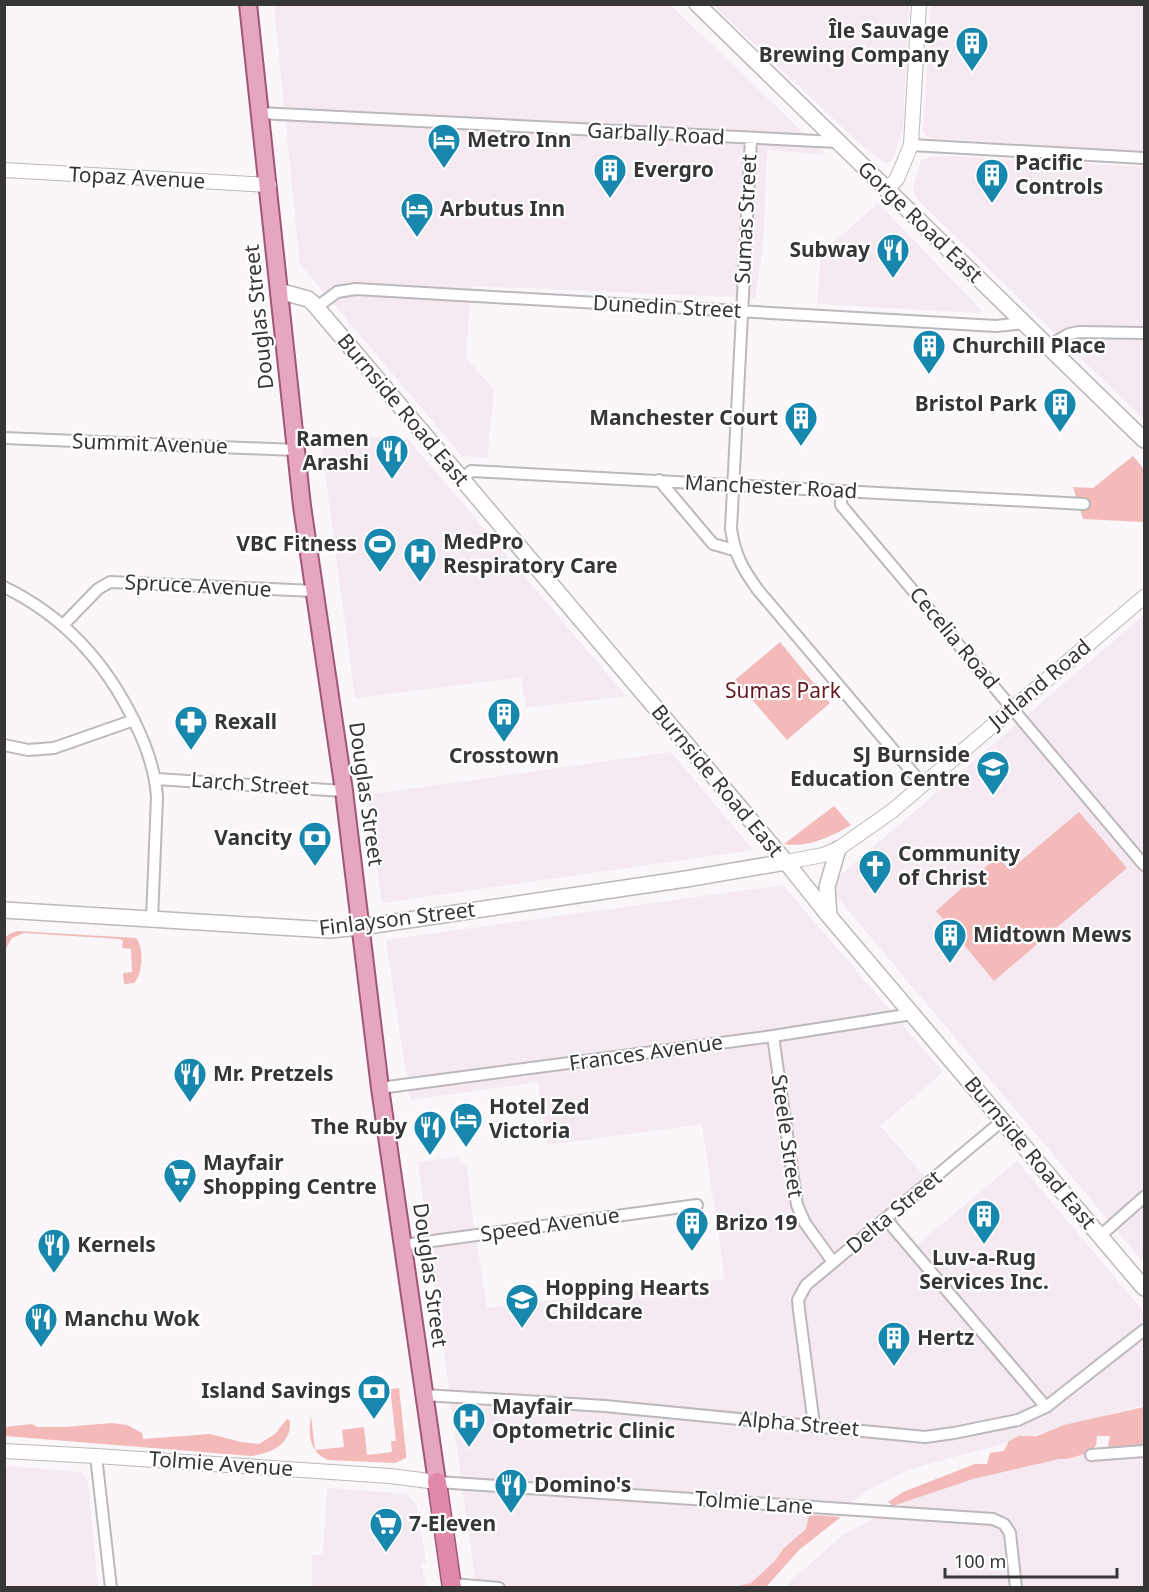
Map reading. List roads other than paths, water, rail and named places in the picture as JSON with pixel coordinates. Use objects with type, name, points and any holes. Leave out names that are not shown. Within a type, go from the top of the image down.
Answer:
[{"type":"highway","name":"Douglas Street","points":[[437,1482],[452,1586]]},
{"type":"main road","name":"Douglas Street","points":[[248,4],[295,450],[344,791],[380,1088],[437,1482]]},
{"type":"main road","name":"Gorge Road East","points":[[697,4],[1144,440]]},
{"type":"main road","name":"Burnside Road East","points":[[279,291],[308,298],[316,307],[1144,1288]]},
{"type":"main road","points":[[829,916],[827,887],[838,849]]},
{"type":"main road","name":"Finlayson Street","points":[[4,910],[329,930],[686,879],[786,862]]},
{"type":"street","points":[[886,190],[897,180],[911,145],[919,4]]},
{"type":"street","name":"Garbally Road","points":[[259,113],[837,142]]},
{"type":"street","name":"Sumas Street","points":[[751,139],[731,529],[734,550],[741,567],[758,590],[922,785]]},
{"type":"street","points":[[911,145],[1144,158]]},
{"type":"street","name":"Topaz Avenue","points":[[4,170],[268,185]]},
{"type":"street","name":"Dunedin Street","points":[[316,307],[337,292],[356,289],[996,326],[1024,323]]},
{"type":"street","points":[[1048,346],[1069,334],[1079,332],[1144,333]]},
{"type":"street","name":"Summit Avenue","points":[[4,438],[295,450]]},
{"type":"street","name":"Manchester Road","points":[[462,479],[471,471],[1084,504]]},
{"type":"street","points":[[659,480],[713,544],[734,550]]},
{"type":"street","name":"Cecelia Road","points":[[842,491],[841,505],[1144,865]]},
{"type":"street","name":"Spruce Avenue","points":[[63,625],[98,589],[110,582],[314,591]]},
{"type":"street","points":[[4,586],[21,595],[63,625],[92,654],[120,692],[146,745],[156,779],[157,797],[152,920]]},
{"type":"street","name":"Jutland Road","points":[[786,862],[823,855],[838,849],[892,812],[1144,597]]},
{"type":"street","points":[[4,745],[28,750],[54,748],[134,720]]},
{"type":"street","name":"Larch Street","points":[[156,779],[344,791]]},
{"type":"street","name":"Frances Avenue","points":[[380,1088],[773,1036],[912,1014]]},
{"type":"street","name":"Steele Street","points":[[773,1036],[797,1205],[805,1223],[833,1262]]},
{"type":"street","name":"Delta Street","points":[[814,1425],[798,1300],[801,1292],[833,1262],[1002,1121]]},
{"type":"street","points":[[1100,1236],[1144,1197]]},
{"type":"street","name":"Speed Avenue","points":[[403,1245],[697,1205]]},
{"type":"street","points":[[886,1219],[1046,1407]]},
{"type":"street","name":"Alpha Street","points":[[424,1395],[605,1406],[925,1437],[1018,1420],[1046,1407],[1144,1330]]},
{"type":"street","name":"Tolmie Avenue","points":[[4,1451],[96,1455],[390,1476],[437,1482]]},
{"type":"street","points":[[1091,1455],[1144,1451]]},
{"type":"street","points":[[96,1455],[111,1587]]},
{"type":"street","name":"Tolmie Lane","points":[[437,1482],[993,1519],[1004,1524],[1010,1533],[1016,1587]]},
{"type":"street","points":[[452,1586],[499,1587]]},
{"type":"place","name":"Île Sauvage Brewing Company","points":[[972,72]]},
{"type":"place","name":"Metro Inn","points":[[444,169]]},
{"type":"place","name":"Evergro","points":[[610,199]]},
{"type":"place","name":"Pacific Controls","points":[[992,204]]},
{"type":"place","name":"Arbutus Inn","points":[[417,238]]},
{"type":"place","name":"Subway","points":[[893,279]]},
{"type":"place","name":"Churchill Place","points":[[929,375]]},
{"type":"place","name":"Bristol Park","points":[[1060,433]]},
{"type":"place","name":"Manchester Court","points":[[801,447]]},
{"type":"place","name":"Ramen Arashi","points":[[392,480]]},
{"type":"place","name":"VBC Fitness","points":[[380,573]]},
{"type":"place","name":"MedPro Respiratory Care","points":[[420,583]]},
{"type":"place","name":"Crosstown","points":[[504,743]]},
{"type":"place","name":"Rexall","points":[[191,751]]},
{"type":"place","name":"SJ Burnside Education Centre","points":[[993,796]]},
{"type":"place","name":"Vancity","points":[[315,867]]},
{"type":"place","name":"Community of Christ","points":[[875,895]]},
{"type":"place","name":"Midtown Mews","points":[[950,964]]},
{"type":"place","name":"Mr. Pretzels","points":[[190,1103]]},
{"type":"place","name":"Hotel Zed Victoria","points":[[466,1148]]},
{"type":"place","name":"The Ruby","points":[[430,1156]]},
{"type":"place","name":"Mayfair Shopping Centre","points":[[180,1204]]},
{"type":"place","name":"Luv-a-Rug Services Inc.","points":[[984,1245]]},
{"type":"place","name":"Brizo 19","points":[[692,1252]]},
{"type":"place","name":"Kernels","points":[[54,1274]]},
{"type":"place","name":"Hopping Hearts Childcare","points":[[522,1329]]},
{"type":"place","name":"Manchu Wok","points":[[41,1348]]},
{"type":"place","name":"Hertz","points":[[894,1367]]},
{"type":"place","name":"Island Savings","points":[[374,1420]]},
{"type":"place","name":"Mayfair Optometric Clinic","points":[[469,1448]]},
{"type":"place","name":"Domino's","points":[[511,1514]]},
{"type":"place","name":"7-Eleven","points":[[386,1553]]},
{"type":"park label","name":"Sumas Park","points":[[783,691]]}]
